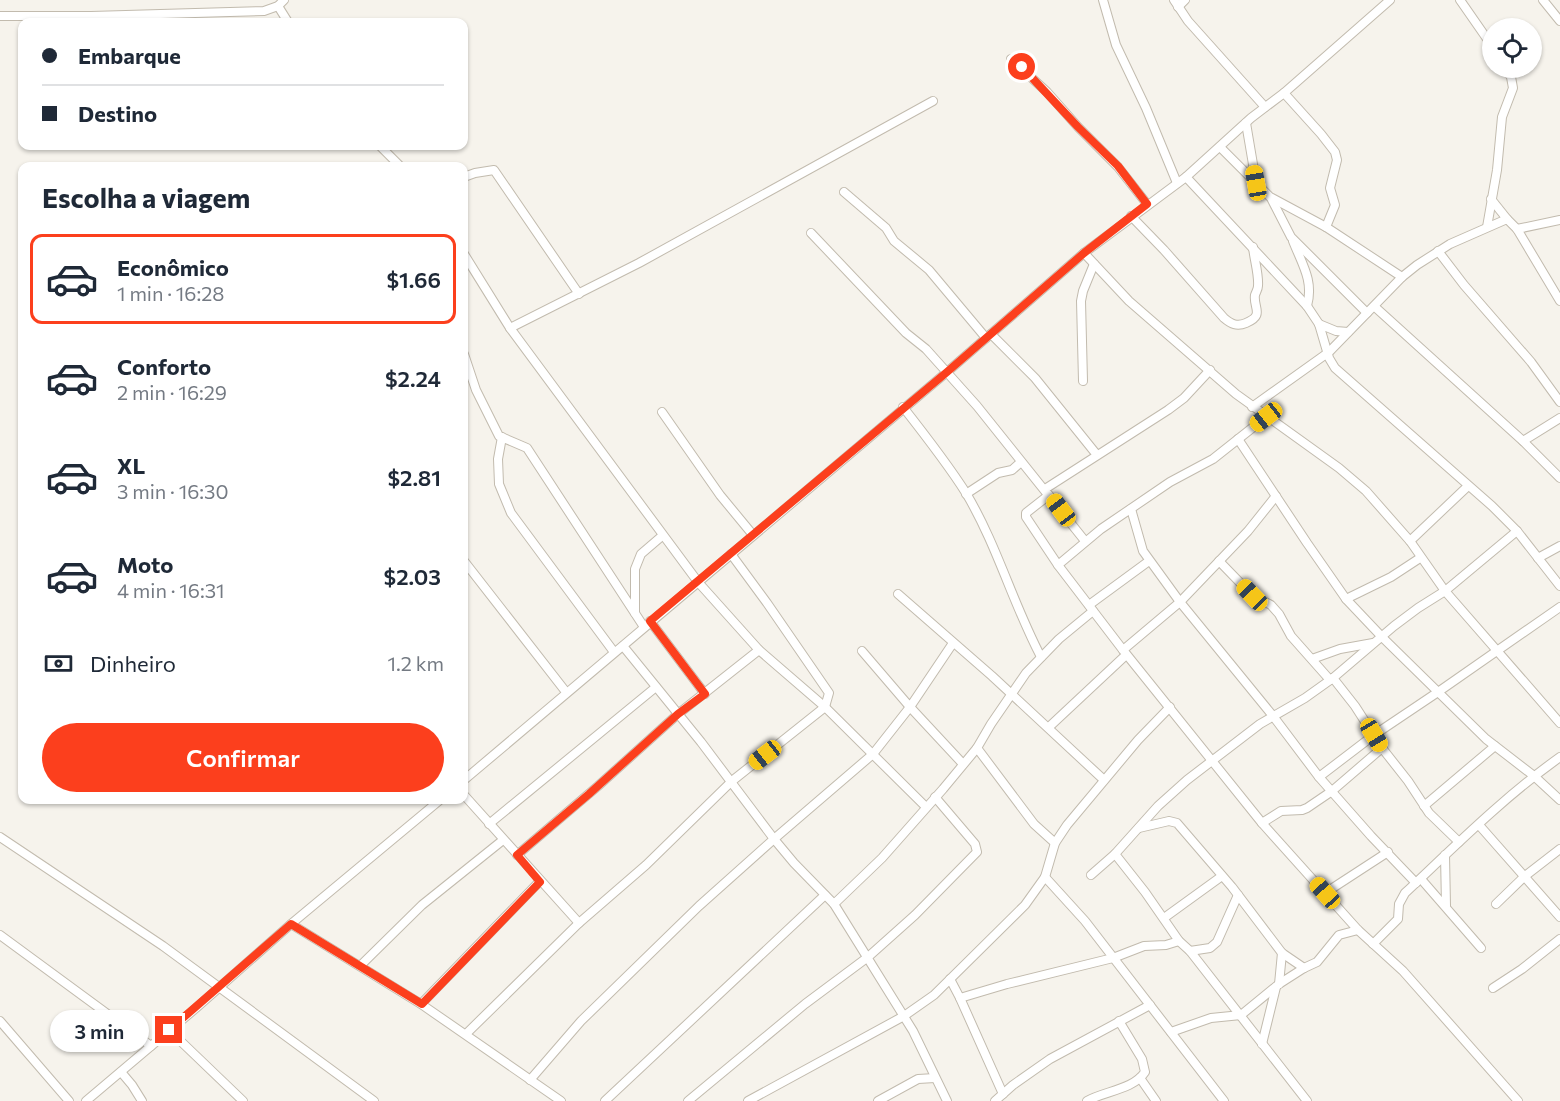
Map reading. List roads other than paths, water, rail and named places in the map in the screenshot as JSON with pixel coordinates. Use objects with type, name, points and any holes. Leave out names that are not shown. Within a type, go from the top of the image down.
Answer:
[{"type":"street","points":[[1103,0],[1116,45],[1146,108],[1177,183]]},
{"type":"street","points":[[1185,0],[1176,3],[1200,35],[1265,107]]},
{"type":"street","points":[[468,777],[947,372],[1084,253],[1186,177],[1390,0]]},
{"type":"street","points":[[1460,0],[1482,32]]},
{"type":"street","points":[[1544,0],[1560,21]]},
{"type":"street","points":[[0,16],[91,16],[264,10],[281,3],[287,18]]},
{"type":"street","points":[[1011,59],[1118,166],[1147,204]]},
{"type":"street","points":[[1487,227],[1502,133],[1502,117],[1513,88],[1511,78]]},
{"type":"street","points":[[1284,93],[1335,152],[1337,166],[1330,189],[1335,205],[1326,227]]},
{"type":"street","points":[[510,328],[639,263],[933,101]]},
{"type":"street","points":[[1246,123],[1256,183]]},
{"type":"street","points":[[1220,147],[1271,198],[1326,227],[1402,277]]},
{"type":"street","points":[[384,150],[396,162]]},
{"type":"street","points":[[468,176],[494,170],[579,294]]},
{"type":"street","points":[[1186,177],[1307,306],[1319,324],[1331,363],[1517,531],[1560,586]]},
{"type":"street","points":[[844,192],[886,228],[894,241],[929,270],[989,336],[1035,378],[1097,455]]},
{"type":"street","points":[[1271,198],[1291,237],[1309,282],[1311,294],[1307,306]]},
{"type":"street","points":[[1491,199],[1517,229],[1557,290],[1560,301]]},
{"type":"street","points":[[1131,216],[1232,324],[1242,325],[1257,315],[1255,296],[1258,285],[1252,246]]},
{"type":"street","points":[[1252,407],[1329,352],[1402,277],[1438,251],[1507,219]]},
{"type":"street","points":[[1517,229],[1560,220]]},
{"type":"street","points":[[811,233],[947,372],[1085,541]]},
{"type":"street","points":[[1291,237],[1368,314]]},
{"type":"street","points":[[1438,251],[1464,285],[1531,362],[1560,402]]},
{"type":"street","points":[[1084,253],[1151,321],[1252,407],[1298,438],[1366,491],[1410,541],[1445,591],[1560,723]]},
{"type":"street","points":[[468,260],[510,328],[698,582],[759,650],[825,707],[926,807]]},
{"type":"street","points":[[1083,381],[1081,301],[1094,264]]},
{"type":"street","points":[[1375,307],[1523,441],[1560,478]]},
{"type":"street","points":[[1319,324],[1336,331],[1348,332]]},
{"type":"street","points":[[468,364],[489,417],[501,437],[527,448],[635,614],[647,624],[705,694]]},
{"type":"street","points":[[1210,370],[1184,398],[1168,410],[1097,455],[1047,492],[1026,513],[1026,517],[1124,653],[1262,823],[1358,930],[1403,971],[1518,1101]]},
{"type":"street","points":[[903,407],[940,455],[966,494],[1009,582],[1041,657]]},
{"type":"street","points":[[662,412],[720,495],[753,535]]},
{"type":"street","points":[[1059,565],[1085,541],[1170,483],[1213,459],[1266,417]]},
{"type":"street","points":[[1523,441],[1560,418]]},
{"type":"street","points":[[501,437],[498,459],[500,484],[511,513],[614,652]]},
{"type":"street","points":[[1238,439],[1347,599],[1438,693],[1495,746],[1534,776],[1560,800]]},
{"type":"street","points":[[966,494],[998,473],[1012,470],[1021,462]]},
{"type":"street","points":[[1410,541],[1468,486]]},
{"type":"street","points":[[1049,727],[1180,602],[1248,531],[1276,496]]},
{"type":"street","points":[[1131,509],[1140,545],[1149,561],[1319,777],[1371,836],[1446,906],[1481,948]]},
{"type":"street","points":[[1091,875],[1115,854],[1171,793],[1242,737],[1332,679],[1418,608],[1445,591],[1517,531]]},
{"type":"street","points":[[635,614],[635,569],[641,554],[662,536]]},
{"type":"street","points":[[1538,558],[1560,546]]},
{"type":"street","points":[[466,1034],[579,923],[646,865],[732,782],[825,707],[829,693],[768,603],[731,554]]},
{"type":"street","points":[[1347,599],[1420,558]]},
{"type":"street","points":[[834,904],[882,858],[977,748],[1011,693],[1041,657],[1091,608],[1149,561]]},
{"type":"street","points":[[1219,561],[1252,595],[1271,605],[1279,614],[1291,636],[1332,679],[1440,826],[1459,842]]},
{"type":"street","points":[[468,566],[566,692]]},
{"type":"street","points":[[898,594],[1049,727],[1104,780]]},
{"type":"street","points":[[1319,777],[1374,735],[1560,607]]},
{"type":"street","points":[[530,1080],[581,1021],[699,906],[774,838],[873,754],[910,707],[953,642]]},
{"type":"street","points":[[1312,659],[1340,649],[1374,643]]},
{"type":"street","points":[[623,646],[774,838],[834,904],[904,1016],[947,1101]]},
{"type":"street","points":[[517,855],[678,714],[759,650]]},
{"type":"street","points":[[862,651],[963,764]]},
{"type":"street","points":[[489,824],[656,687]]},
{"type":"street","points":[[748,1101],[927,1002],[1015,916],[1045,877],[1055,843],[1067,825],[1138,740],[1170,707]]},
{"type":"street","points":[[1425,806],[1495,746]]},
{"type":"street","points":[[977,748],[1034,824],[1055,843]]},
{"type":"street","points":[[1262,823],[1281,810],[1302,810],[1332,791],[1382,748]]},
{"type":"street","points":[[1373,944],[1398,918],[1400,901],[1444,855],[1534,776],[1560,757]]},
{"type":"street","points":[[688,1101],[805,1004],[868,957],[936,894],[977,852],[975,844],[935,797]]},
{"type":"street","points":[[468,800],[579,923]]},
{"type":"street","points":[[86,1101],[291,924],[435,804]]},
{"type":"street","points":[[1139,829],[1173,821],[1181,827],[1238,895],[1282,953],[1304,968]]},
{"type":"street","points":[[1479,825],[1560,917]]},
{"type":"street","points":[[0,837],[163,946],[374,1101]]},
{"type":"street","points":[[360,966],[422,905],[503,840]]},
{"type":"street","points":[[1496,904],[1525,876],[1560,849]]},
{"type":"street","points":[[1325,893],[1388,852]]},
{"type":"street","points":[[1115,854],[1179,941],[1190,951],[1307,1101]]},
{"type":"street","points":[[1444,855],[1446,906]]},
{"type":"street","points":[[1164,918],[1222,876]]},
{"type":"street","points":[[1045,877],[1085,921],[1224,1101]]},
{"type":"street","points":[[422,1004],[540,882]]},
{"type":"street","points":[[1190,951],[1210,948],[1217,942],[1238,895]]},
{"type":"street","points":[[605,1101],[825,896]]},
{"type":"street","points":[[291,924],[422,1004],[561,1101]]},
{"type":"street","points":[[1171,1032],[1211,1018],[1240,1015],[1277,985],[1321,958],[1339,935],[1358,930]]},
{"type":"street","points":[[0,935],[150,1046]]},
{"type":"street","points":[[1493,988],[1560,939]]},
{"type":"street","points":[[960,998],[987,989],[1113,958],[1144,946],[1166,945],[1179,941]]},
{"type":"street","points":[[1262,1044],[1277,985],[1282,953]]},
{"type":"street","points":[[950,980],[1003,1094]]},
{"type":"street","points":[[994,1101],[1050,1059],[1150,1005]]},
{"type":"street","points":[[0,1021],[69,1101]]},
{"type":"street","points":[[1087,1101],[1140,1078],[1144,1072],[1144,1063],[1119,1022]]},
{"type":"street","points":[[169,1030],[243,1101]]},
{"type":"street","points":[[121,1072],[142,1101]]},
{"type":"street","points":[[878,1101],[918,1079],[935,1078]]},
{"type":"street","points":[[1140,1078],[1156,1101]]}]
